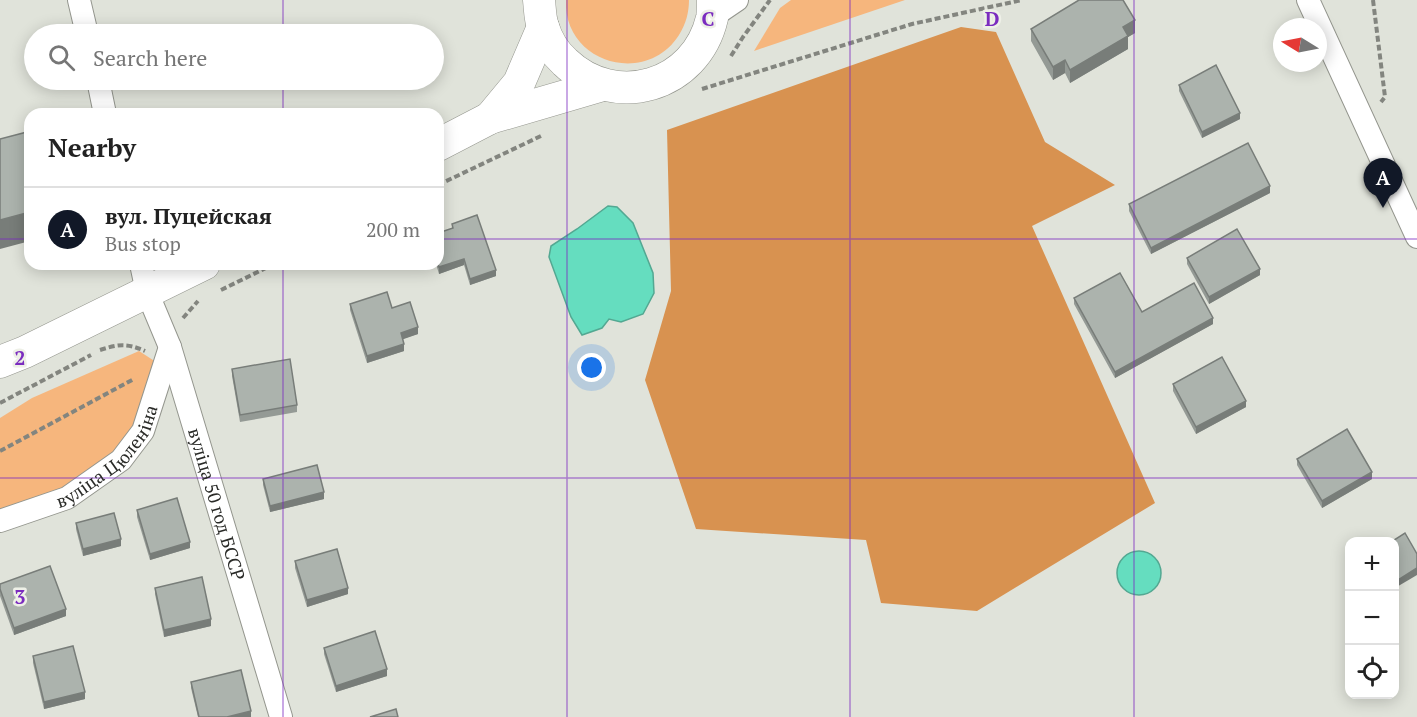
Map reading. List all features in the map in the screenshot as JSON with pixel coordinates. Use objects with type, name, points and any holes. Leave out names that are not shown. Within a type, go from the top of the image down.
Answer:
[{"type":"main road","points":[[541,14],[556,53],[577,73],[603,85],[632,88],[660,82],[684,67],[702,44],[721,6]]},
{"type":"main road","points":[[490,118],[519,83],[541,14]]},
{"type":"main road","points":[[444,142],[490,118],[603,85]]},
{"type":"main road","points":[[0,362],[25,352],[144,278],[178,270]]},
{"type":"street","points":[[79,0],[85,24]]},
{"type":"street","points":[[1308,0],[1417,237]]},
{"type":"street","points":[[100,90],[104,108]]},
{"type":"street","name":"вуліца 50 год БССР","points":[[144,278],[169,346],[281,717]]},
{"type":"street","name":"вуліца Цюленіна","points":[[0,521],[67,498],[121,460],[143,431],[169,346]]},
{"type":"path","points":[[701,90],[912,24],[1022,0]]},
{"type":"path","points":[[444,182],[457,177]]},
{"type":"path","points":[[0,402],[74,365],[98,350],[118,345],[132,345],[151,351],[169,346]]},
{"type":"shaded area","points":[[566,0],[689,0],[684,27],[665,51],[647,60],[628,63],[609,61],[592,52],[578,39],[569,22]]},
{"type":"shaded area","points":[[791,0],[905,0],[754,51],[780,8]]},
{"type":"shaded area","points":[[961,27],[996,32],[1045,142],[1115,185],[1032,226],[1155,503],[977,611],[881,603],[866,540],[696,529],[645,380],[671,291],[667,130]]},
{"type":"shaded area","points":[[608,206],[617,207],[633,223],[653,273],[654,293],[643,314],[621,322],[609,319],[602,328],[582,335],[571,317],[549,257],[551,246]]},
{"type":"shaded area","points":[[139,351],[156,362],[143,431],[95,479],[0,515],[0,418],[32,398]]},
{"type":"shaded area","points":[[1139,551],[1148,552],[1155,557],[1160,564],[1160,582],[1155,589],[1148,594],[1139,595],[1130,594],[1123,589],[1118,582],[1117,573],[1118,564],[1123,557],[1130,552]]},
{"type":"building","points":[[1079,0],[1123,0],[1135,20],[1123,27],[1128,36],[1070,70],[1065,60],[1053,67],[1031,29]]},
{"type":"building","points":[[1216,65],[1240,113],[1202,132],[1179,85]]},
{"type":"building","points":[[24,133],[24,214],[0,220],[0,139]]},
{"type":"building","points":[[1248,143],[1270,186],[1151,248],[1129,204]]},
{"type":"building","points":[[477,215],[496,270],[470,279],[464,259],[444,265],[444,231],[453,228],[452,224]]},
{"type":"building","points":[[1237,229],[1260,269],[1209,297],[1187,258]]},
{"type":"building","points":[[1120,273],[1142,312],[1194,283],[1213,318],[1115,372],[1074,298]]},
{"type":"building","points":[[387,292],[392,308],[410,302],[418,327],[401,333],[404,344],[367,356],[350,304]]},
{"type":"building","points":[[1222,357],[1246,401],[1196,427],[1173,384]]},
{"type":"building","points":[[290,359],[297,405],[240,415],[232,369]]},
{"type":"building","points":[[1347,429],[1372,472],[1322,501],[1297,459]]},
{"type":"building","points":[[317,465],[324,492],[270,506],[263,479]]},
{"type":"building","points":[[177,498],[190,542],[150,554],[137,510]]},
{"type":"building","points":[[114,513],[121,539],[83,549],[76,523]]},
{"type":"building","points":[[1405,533],[1417,554],[1417,568],[1399,579],[1399,537]]},
{"type":"building","points":[[337,549],[348,588],[307,600],[295,561]]},
{"type":"building","points":[[50,566],[66,609],[14,628],[0,584]]},
{"type":"building","points":[[202,577],[211,619],[164,630],[155,588]]},
{"type":"building","points":[[375,631],[387,669],[336,686],[324,648]]},
{"type":"building","points":[[73,646],[85,692],[44,702],[33,656]]},
{"type":"building","points":[[241,670],[251,711],[227,717],[199,717],[191,682]]},
{"type":"building","points":[[396,709],[398,717],[370,717]]},
{"type":"place","name":"вул. Пуцейская","points":[[1383,208]]}]
